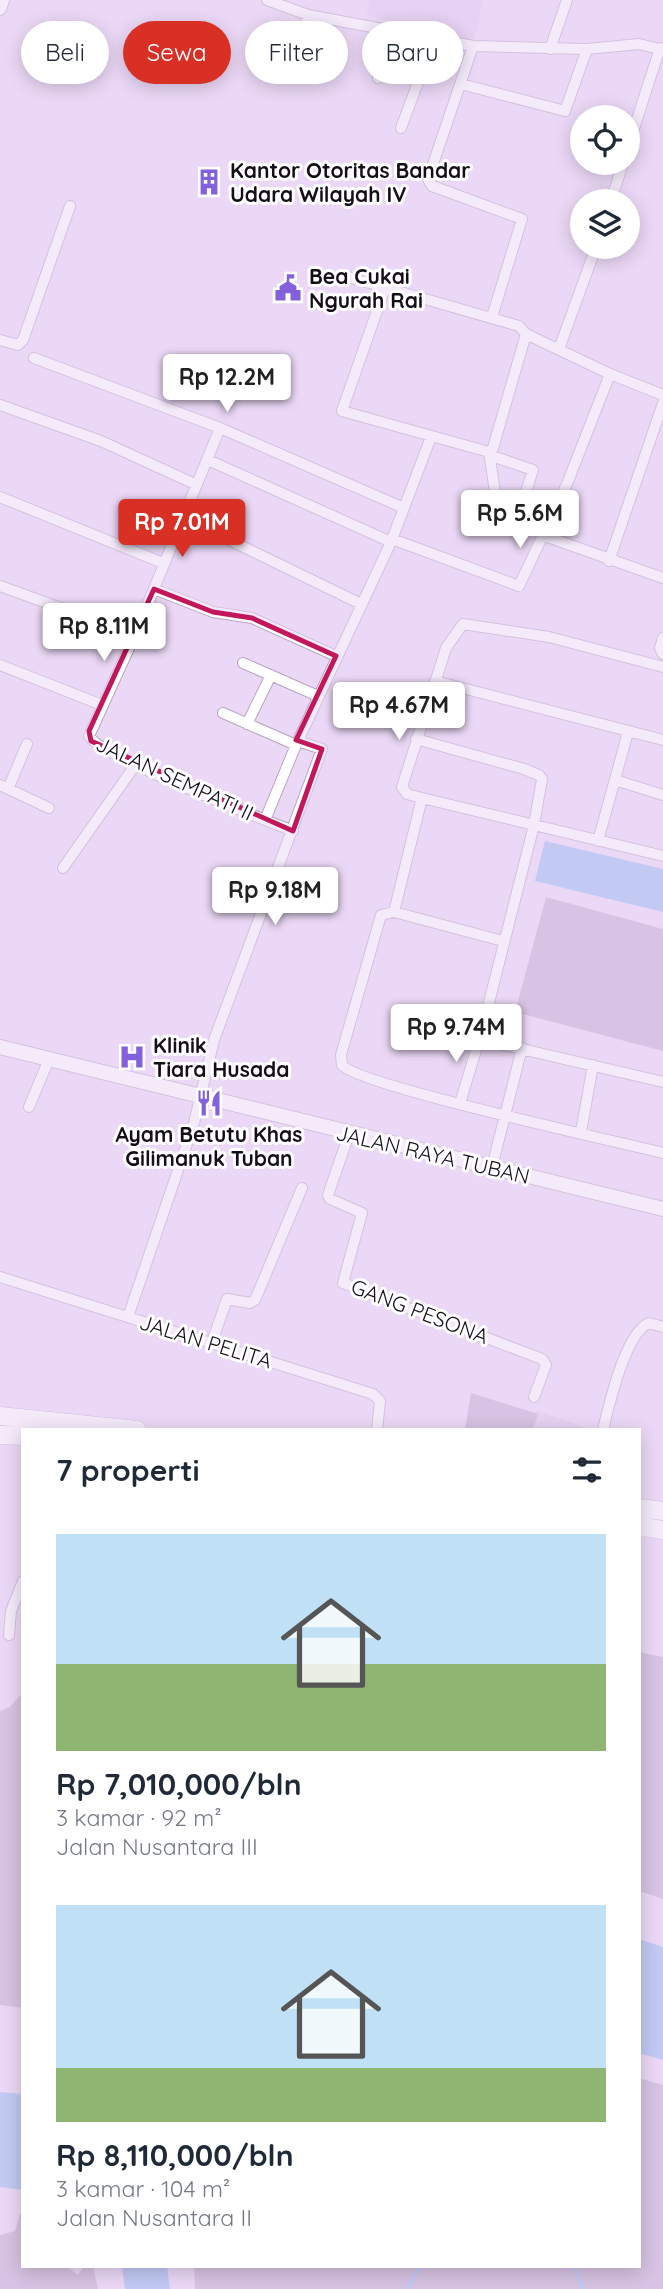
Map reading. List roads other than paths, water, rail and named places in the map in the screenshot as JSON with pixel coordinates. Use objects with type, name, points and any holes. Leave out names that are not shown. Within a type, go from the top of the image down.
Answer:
[{"type":"highway","points":[[0,1416],[117,1428]]},
{"type":"highway","points":[[0,1435],[21,1436]]},
{"type":"highway","points":[[641,1508],[663,1511]]},
{"type":"highway","points":[[641,1526],[663,1530]]},
{"type":"main road","name":"JALAN RAYA TUBAN","points":[[0,1047],[663,1209]]},
{"type":"street","points":[[0,9],[3,0]]},
{"type":"street","points":[[267,0],[308,15],[362,24]]},
{"type":"street","points":[[550,49],[567,0]]},
{"type":"street","points":[[306,21],[308,15]]},
{"type":"street","points":[[463,44],[550,49],[609,48],[639,44],[662,49],[640,113]]},
{"type":"street","points":[[463,78],[473,46]]},
{"type":"street","points":[[492,317],[522,219],[432,186],[428,179],[461,84],[565,111],[587,49]]},
{"type":"street","points":[[401,128],[417,84]]},
{"type":"street","points":[[0,340],[18,345],[23,340],[70,206]]},
{"type":"street","points":[[559,349],[592,259]]},
{"type":"street","points":[[345,276],[522,327],[526,334],[610,374],[663,395]]},
{"type":"street","points":[[385,288],[341,410],[490,454],[533,470],[523,501]]},
{"type":"street","points":[[496,498],[490,454],[526,334]]},
{"type":"street","points":[[34,358],[219,428],[404,508]]},
{"type":"street","points":[[208,460],[391,541],[517,586],[545,536],[610,374]]},
{"type":"street","points":[[609,561],[663,403]]},
{"type":"street","points":[[0,405],[76,431],[197,485]]},
{"type":"street","points":[[0,666],[102,705],[135,635],[219,428]]},
{"type":"street","points":[[265,820],[336,656],[391,541],[431,436]]},
{"type":"street","points":[[0,497],[163,563]]},
{"type":"street","points":[[182,517],[361,604]]},
{"type":"street","points":[[545,536],[663,578]]},
{"type":"street","points":[[0,586],[135,635]]},
{"type":"street","points":[[154,589],[213,612],[252,618],[336,656]]},
{"type":"street","points":[[663,667],[549,637],[499,627],[463,624],[446,648],[402,787],[408,794],[422,798],[663,856]]},
{"type":"street","points":[[663,638],[663,654]]},
{"type":"street","points":[[243,663],[318,696]]},
{"type":"street","points":[[247,724],[271,676]]},
{"type":"street","points":[[435,681],[663,740]]},
{"type":"street","name":"JALAN SEMPATI II","points":[[102,705],[89,738],[136,764],[293,831]]},
{"type":"street","points":[[128,1317],[201,1098],[214,1040],[322,749],[297,743],[223,713]]},
{"type":"street","points":[[598,841],[628,732]]},
{"type":"street","points":[[416,739],[539,775],[541,792],[534,825],[481,1034],[460,1103]]},
{"type":"street","points":[[27,744],[4,787],[49,808]]},
{"type":"street","points":[[63,868],[136,764]]},
{"type":"street","points":[[615,780],[663,795]]},
{"type":"street","points":[[394,912],[422,798]]},
{"type":"street","points":[[503,941],[394,912],[386,913],[377,920],[341,1055],[342,1065],[352,1074],[663,1153]]},
{"type":"street","points":[[481,1034],[487,1041],[663,1082]]},
{"type":"street","points":[[492,1167],[522,1048]]},
{"type":"street","points":[[29,1107],[49,1059]]},
{"type":"street","points":[[581,1132],[593,1065]]},
{"type":"street","name":"GANG PESONA","points":[[349,1134],[328,1195],[330,1199],[362,1213],[343,1283],[542,1359],[546,1364],[534,1397]]},
{"type":"street","points":[[212,1342],[227,1299],[250,1303],[255,1300],[302,1188]]},
{"type":"street","name":"JALAN PELITA","points":[[0,1278],[373,1394],[380,1401],[377,1428]]},
{"type":"street","points":[[603,1428],[607,1404],[638,1331],[649,1323],[663,1327]]},
{"type":"street","points":[[9,1635],[6,1610],[21,1584]]},
{"type":"water","points":[[545,841],[663,869],[663,912],[535,881]]},
{"type":"water","points":[[641,1940],[663,1947],[663,2060],[641,2054]]},
{"type":"water","points":[[0,2092],[21,2094],[21,2190],[0,2187]]},
{"type":"water","points":[[122,2268],[167,2268],[170,2289],[125,2289]]},
{"type":"waterway","points":[[407,2289],[419,2268]]},
{"type":"waterway","points":[[575,2268],[583,2289]]},
{"type":"place","name":"Kantor Otoritas Bandar Udara Wilayah IV","points":[[209,182]]},
{"type":"place","name":"Bea Cukai Ngurah Rai","points":[[288,288]]},
{"type":"place","name":"Klinik Tiara Husada","points":[[132,1057]]},
{"type":"place","name":"Ayam Betutu Khas Gilimanuk Tuban","points":[[209,1103]]}]
